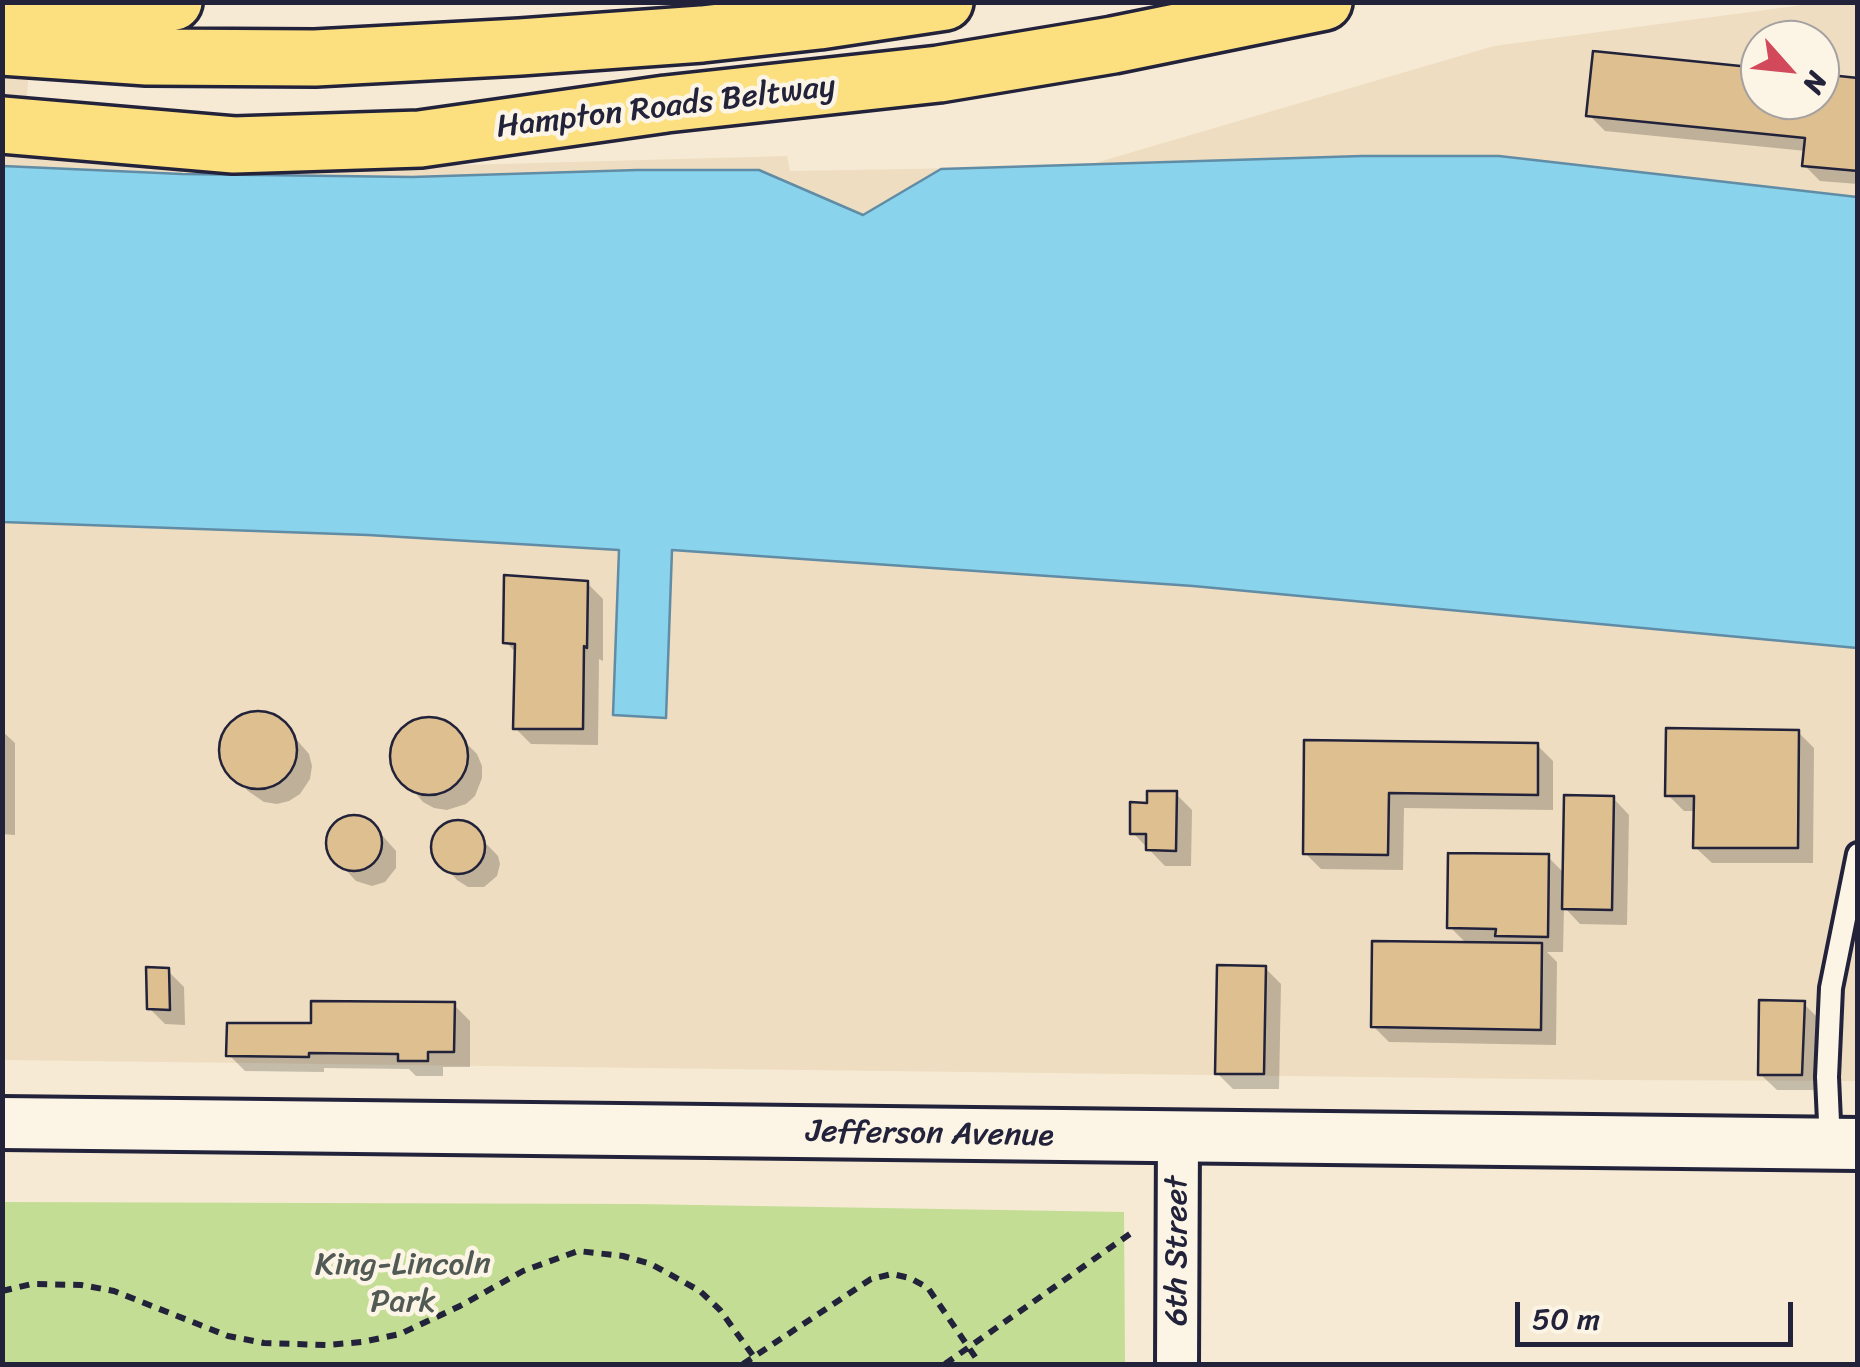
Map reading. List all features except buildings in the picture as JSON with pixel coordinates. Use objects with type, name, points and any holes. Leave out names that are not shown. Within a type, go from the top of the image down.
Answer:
[{"type":"highway","points":[[2,15],[106,11],[174,2]]},
{"type":"highway","name":"Hampton Roads Beltway","points":[[2,47],[148,57],[315,58],[702,34],[944,2]]},
{"type":"highway","name":"Hampton Roads Beltway","points":[[2,125],[234,145],[420,139],[666,104],[939,74],[1113,45],[1324,2]]},
{"type":"street","name":"Jefferson Avenue","points":[[2,1123],[1844,1144]]},
{"type":"street","name":"6th Street","points":[[1177,1364],[1178,1138]]},
{"type":"lane","points":[[1844,1144],[1827,1077],[1831,988],[1858,854]]},
{"type":"path","points":[[944,1364],[1134,1231]]},
{"type":"path","points":[[2,1291],[32,1284],[114,1290],[228,1336],[295,1346],[344,1344],[400,1334],[460,1306],[522,1270],[578,1251],[651,1264],[700,1291],[720,1310],[754,1357]]},
{"type":"path","points":[[743,1364],[871,1279],[892,1274],[928,1288],[980,1364]]},
{"type":"shaded area","points":[[3,3],[34,3],[23,148],[257,166],[787,156],[790,171],[1085,166],[1494,46],[1818,3],[1857,3],[1857,1081],[3,1060]]},
{"type":"green space","name":"King-Lincoln Park","points":[[3,1202],[637,1204],[1124,1212],[1125,1364],[3,1364]]},
{"type":"water","points":[[1362,156],[1499,156],[1857,197],[1857,648],[1193,586],[672,550],[666,718],[613,715],[619,550],[368,535],[3,522],[3,166],[182,174],[412,177],[759,170],[863,215],[941,169]]}]
